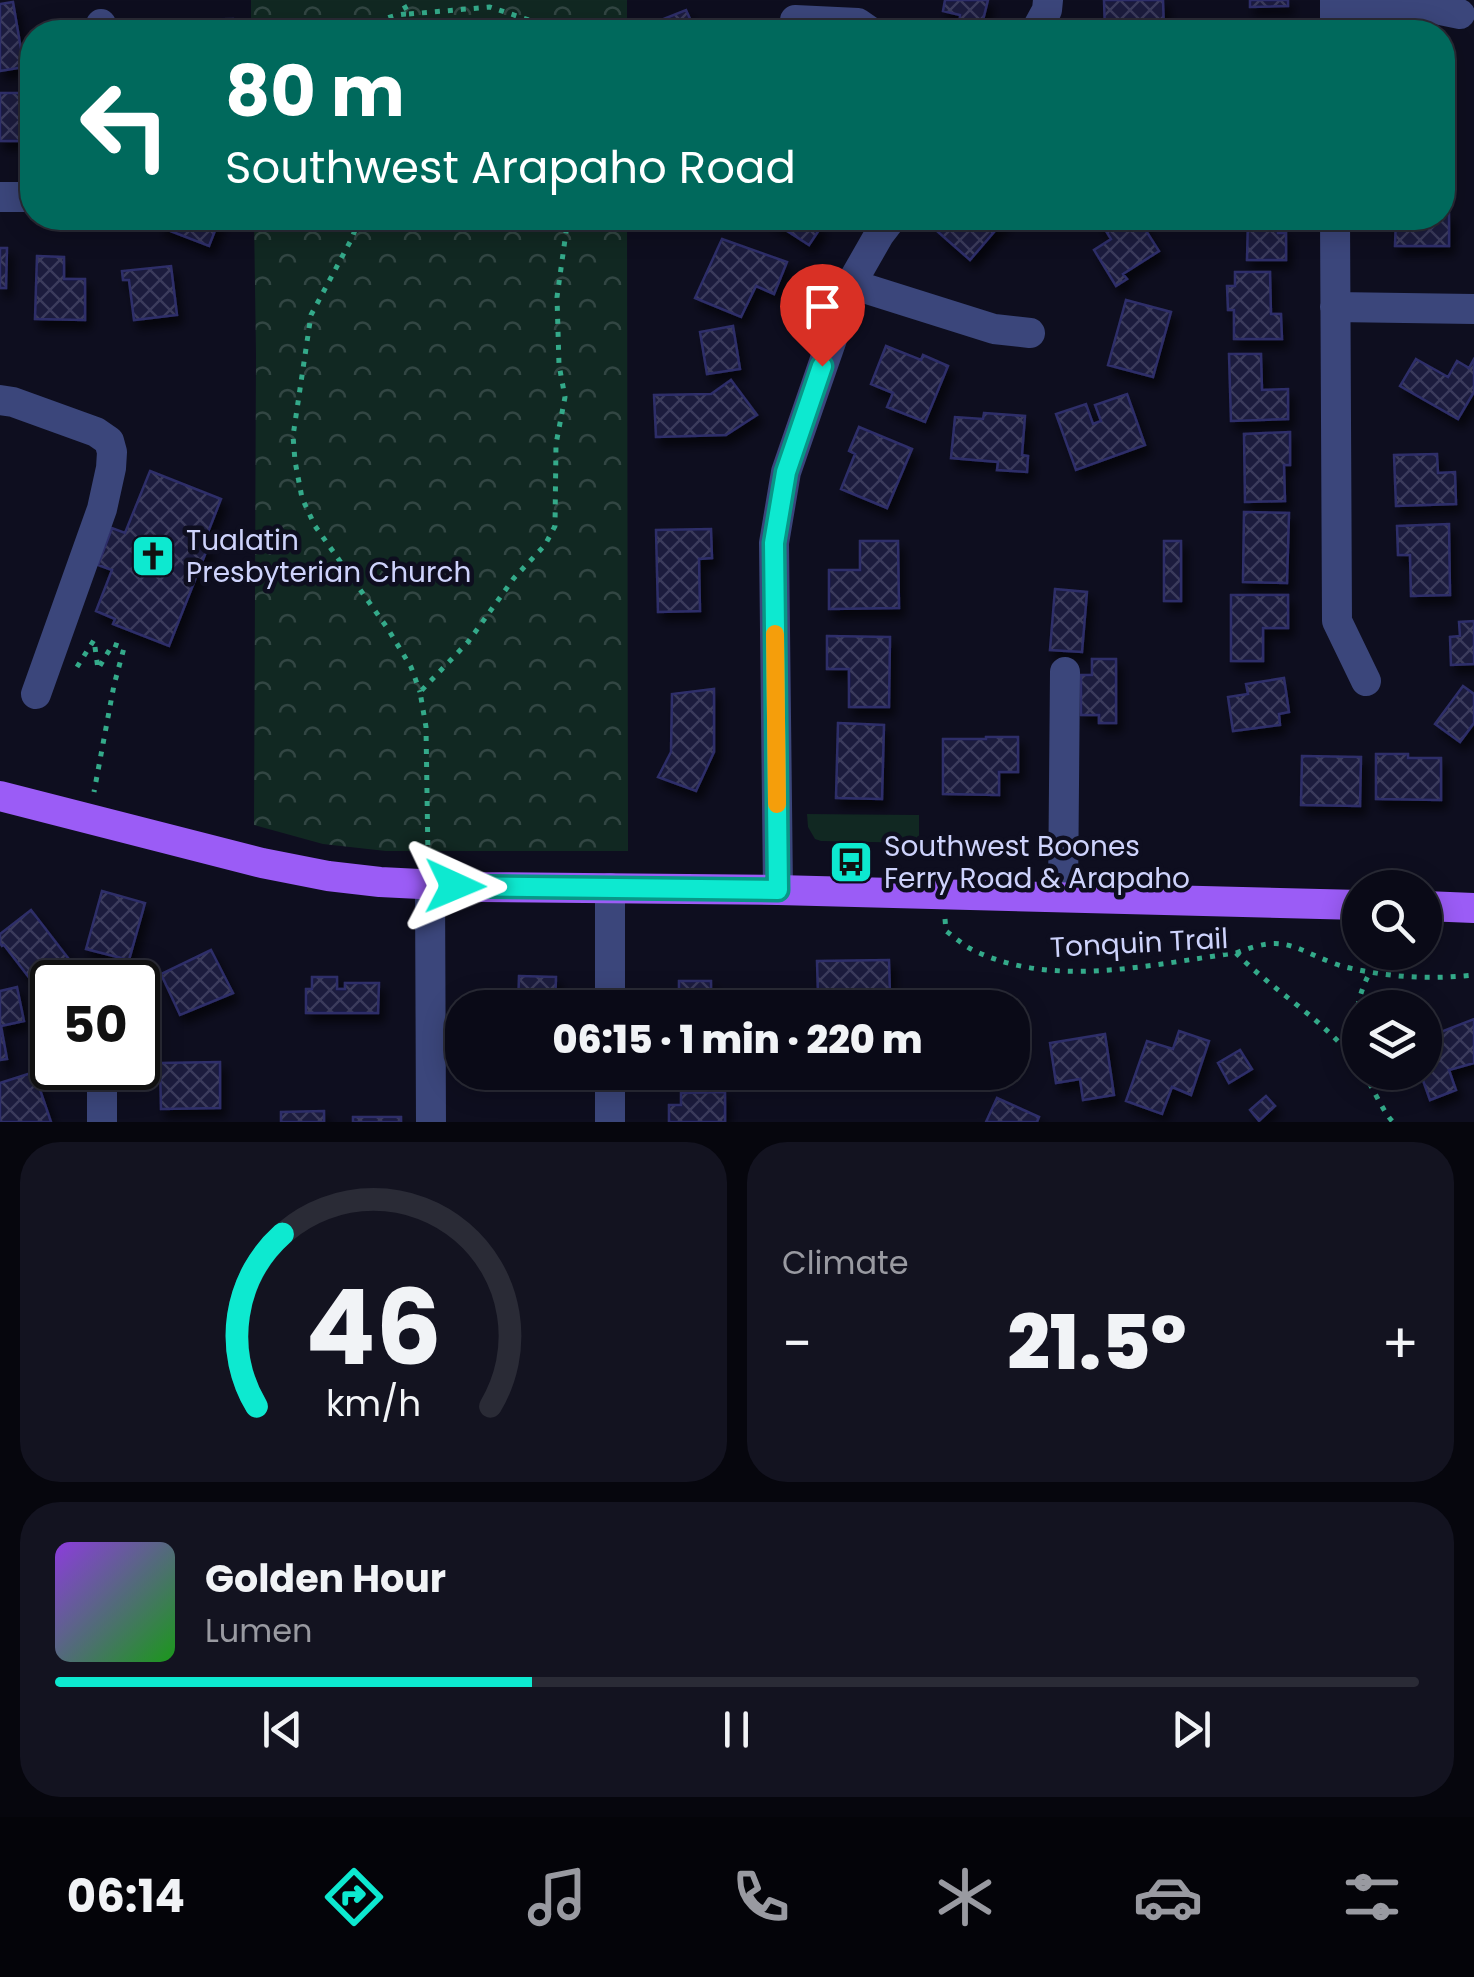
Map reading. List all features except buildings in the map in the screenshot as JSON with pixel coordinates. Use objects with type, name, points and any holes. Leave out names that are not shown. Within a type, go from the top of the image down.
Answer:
[{"type":"main road","points":[[0,796],[279,866],[345,878],[430,885],[1342,905]]},
{"type":"main road","points":[[1442,907],[1474,908]]},
{"type":"street","points":[[1335,12],[1410,4],[1460,14]]},
{"type":"street","points":[[778,890],[774,543],[786,472],[852,284],[882,230]]},
{"type":"street","points":[[1335,230],[1337,621],[1366,681]]},
{"type":"street","points":[[852,284],[994,329],[1030,333]]},
{"type":"street","points":[[1335,307],[1474,309]]},
{"type":"street","points":[[0,400],[96,432],[109,441],[112,452],[102,509],[36,694]]},
{"type":"street","points":[[1063,897],[1065,672]]},
{"type":"street","points":[[430,885],[430,1122]]},
{"type":"street","points":[[610,888],[610,990]]},
{"type":"street","points":[[102,1090],[102,1122]]},
{"type":"street","points":[[610,1090],[610,1122]]},
{"type":"path","points":[[402,0],[409,14]]},
{"type":"path","points":[[384,20],[409,14],[490,8],[532,20]]},
{"type":"path","points":[[355,230],[310,315],[293,436],[294,462],[302,498],[315,526],[388,629],[411,667],[420,692],[426,727],[430,885]]},
{"type":"path","points":[[420,692],[468,642],[514,578],[545,545],[555,526],[556,444],[564,397],[557,296],[566,230]]},
{"type":"path","points":[[74,670],[94,640],[98,670],[112,644],[124,648],[89,819]]},
{"type":"path","name":"Tonquin Trail","points":[[946,931],[968,948],[1026,968],[1108,970],[1236,952],[1342,1048]]},
{"type":"path","points":[[1236,952],[1271,943],[1289,944],[1334,964],[1370,972],[1412,977],[1474,976]]},
{"type":"path","points":[[1362,990],[1370,972]]},
{"type":"path","name":"Tonquin Trail","points":[[1375,1090],[1393,1122]]},
{"type":"green space","points":[[251,0],[627,0],[627,20],[251,20]]},
{"type":"green space","points":[[254,230],[627,230],[628,851],[386,851],[323,844],[254,825]]},
{"type":"green space","points":[[807,814],[919,815],[919,843],[821,841],[815,839],[808,827]]},
{"type":"slow traffic","points":[[775,634],[777,804]]},
{"type":"place","name":"Tualatin Presbyterian Church","points":[[153,556]]},
{"type":"place","name":"Southwest Boones Ferry Road & Arapaho","points":[[851,862]]},
{"type":"route","points":[[455,886],[778,890],[774,543],[786,472],[822,366]]}]
